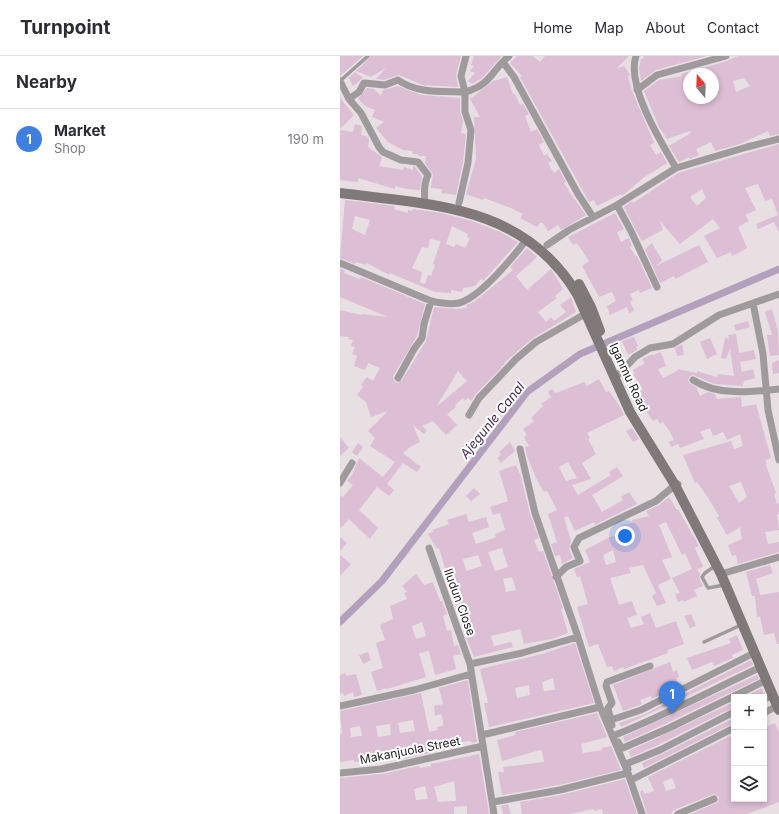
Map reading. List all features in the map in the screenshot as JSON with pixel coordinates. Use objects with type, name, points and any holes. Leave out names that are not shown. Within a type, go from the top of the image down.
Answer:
[{"type":"main road","name":"Iganmu Road","points":[[340,186],[424,201],[489,219],[527,239],[542,250],[568,280],[577,294],[611,363],[630,412],[677,484]]},
{"type":"main road","name":"Iganmu Road","points":[[340,193],[459,203],[491,212],[505,218],[547,245],[574,276],[591,307],[590,319]]},
{"type":"main road","name":"Iganmu Road","points":[[611,363],[618,374],[633,412],[677,484],[720,571],[774,702]]},
{"type":"main road","name":"Iganmu Road","points":[[720,571],[754,653],[767,680],[774,702]]},
{"type":"street","points":[[459,203],[468,163],[471,130],[465,112],[465,92],[462,76],[466,56]]},
{"type":"street","points":[[349,99],[359,92],[364,83],[385,84],[398,80],[408,87],[424,90],[465,92],[478,88],[493,75],[509,56]]},
{"type":"street","points":[[636,56],[634,63],[637,90],[647,115],[676,168]]},
{"type":"street","points":[[637,90],[657,75],[726,56]]},
{"type":"street","points":[[503,62],[514,77],[578,194],[593,217]]},
{"type":"street","points":[[340,81],[349,99],[361,113],[368,128],[383,152],[401,160],[418,162],[423,167],[428,175],[423,186],[424,201]]},
{"type":"street","points":[[547,245],[569,230],[617,205],[676,168],[779,139]]},
{"type":"street","points":[[617,205],[631,230],[657,287]]},
{"type":"street","points":[[340,263],[431,301],[445,304],[458,303],[474,294],[501,270],[527,239]]},
{"type":"street","points":[[618,374],[635,357],[650,348],[673,344],[719,315],[779,294]]},
{"type":"street","points":[[398,378],[414,349],[422,338],[424,324],[431,301]]},
{"type":"street","points":[[753,303],[763,354],[768,410],[779,460]]},
{"type":"street","points":[[469,415],[479,398],[516,359],[536,342],[590,319]]},
{"type":"street","points":[[693,380],[704,387],[726,391],[779,389]]},
{"type":"street","points":[[520,449],[535,513],[578,637],[600,707],[631,776]]},
{"type":"street","points":[[340,483],[352,463]]},
{"type":"street","points":[[556,577],[566,567],[580,561],[574,547],[580,538],[656,501],[677,484]]},
{"type":"street","name":"Iludun Close","points":[[429,548],[470,664],[494,814]]},
{"type":"street","points":[[720,571],[779,557]]},
{"type":"street","points":[[470,664],[522,653],[578,637]]},
{"type":"street","points":[[611,720],[641,710],[754,653]]},
{"type":"street","points":[[650,666],[608,682],[606,686],[612,703],[608,708],[611,720],[619,745],[623,748],[670,728],[767,680]]},
{"type":"street","points":[[616,735],[689,703],[721,685],[761,667]]},
{"type":"street","points":[[340,706],[414,690],[471,674]]},
{"type":"street","points":[[767,710],[774,702]]},
{"type":"street","points":[[482,736],[600,707]]},
{"type":"street","points":[[643,814],[626,764],[660,750],[731,714]]},
{"type":"street","points":[[493,802],[631,776],[731,729]]},
{"type":"street","name":"Makanjuola Street","points":[[340,773],[381,769],[483,746]]},
{"type":"street","points":[[678,814],[714,800]]},
{"type":"lane","points":[[340,81],[368,56]]},
{"type":"lane","points":[[720,571],[703,575],[704,582],[708,588],[725,585]]},
{"type":"lane","points":[[704,642],[742,625]]},
{"type":"building","points":[[340,56],[363,56],[340,76]]},
{"type":"building","points":[[371,56],[461,56],[456,75],[458,87],[423,85],[399,75],[384,80],[376,79],[386,68],[371,77],[356,71]]},
{"type":"building","points":[[474,56],[502,56],[482,78],[472,84],[468,81],[475,73],[470,71],[474,66],[471,65]]},
{"type":"building","points":[[517,56],[533,56],[540,62],[545,56],[629,56],[616,69],[624,66],[630,75],[628,76],[632,91],[654,143],[650,145],[656,155],[661,152],[667,163],[643,178],[622,196],[621,194],[597,206],[594,200],[589,202],[520,77],[522,76],[510,63]]},
{"type":"building","points":[[643,56],[707,56],[656,70],[641,81],[639,68],[641,59],[644,58]]},
{"type":"building","points":[[738,56],[779,56],[779,134],[770,136],[768,131],[740,144],[715,151],[711,142],[696,149],[699,155],[690,159],[689,157],[679,162],[669,146],[691,133],[690,131],[667,139],[659,127],[644,91],[659,80],[682,76],[681,74],[683,73],[683,104],[719,104],[719,68],[702,68],[727,61]],"holes":[[[744,78],[750,86],[736,92],[733,81]]]},
{"type":"building","points":[[355,72],[363,78],[353,86],[349,78]]},
{"type":"building","points":[[507,77],[513,94],[515,94],[520,105],[523,104],[529,114],[525,116],[531,132],[537,129],[544,142],[539,145],[544,156],[547,154],[552,161],[548,163],[554,173],[559,169],[566,182],[564,183],[568,190],[586,215],[561,230],[558,225],[548,231],[543,223],[540,223],[537,227],[520,218],[523,214],[511,208],[484,198],[483,200],[466,194],[476,159],[474,117],[480,117],[470,99],[493,81]]},
{"type":"building","points":[[398,86],[421,95],[460,98],[460,112],[463,121],[461,133],[466,134],[463,162],[456,195],[441,193],[442,189],[431,188],[433,174],[425,163],[426,156],[412,154],[413,151],[403,150],[388,142],[376,128],[384,122],[372,117],[375,110],[367,107],[358,99],[367,88],[374,89],[381,96],[383,90]]},
{"type":"building","points":[[340,98],[354,115],[340,129]]},
{"type":"building","points":[[355,124],[362,126],[361,135],[367,136],[369,140],[368,147],[382,157],[379,166],[403,170],[404,167],[413,170],[413,166],[415,167],[422,176],[420,190],[395,186],[395,189],[358,178],[358,182],[340,180],[340,130],[353,132]]},
{"type":"building","points":[[779,144],[779,232],[774,222],[758,229],[756,224],[778,215],[772,199],[765,201],[758,184],[745,188],[756,210],[745,215],[749,221],[738,227],[747,248],[732,256],[731,252],[717,258],[704,236],[720,228],[713,219],[680,244],[660,221],[663,230],[642,241],[624,207],[632,201],[633,203],[678,173]],"holes":[[[702,189],[706,198],[697,206],[690,197]]]},
{"type":"building","points":[[345,200],[395,206],[394,209],[408,213],[408,210],[412,211],[413,209],[441,213],[472,221],[500,232],[518,242],[483,281],[481,279],[475,286],[463,288],[462,292],[451,290],[451,293],[435,292],[390,273],[389,275],[367,263],[366,265],[356,262],[355,264],[340,258]],"holes":[[[355,216],[370,220],[365,235],[352,229]],[[452,226],[468,234],[467,237],[470,238],[465,248],[456,244],[454,247],[446,244]],[[430,239],[441,241],[433,264],[435,265],[431,276],[428,275],[425,284],[420,282],[422,272],[412,268],[422,247],[428,248]]]},
{"type":"building","points":[[615,213],[624,229],[617,232],[621,242],[629,238],[632,246],[630,247],[636,257],[637,256],[652,288],[640,293],[639,290],[630,294],[633,300],[630,301],[634,311],[629,313],[627,307],[610,315],[607,306],[616,301],[612,292],[599,297],[582,266],[589,261],[577,243],[573,245],[568,237]]},
{"type":"building","points":[[652,243],[662,260],[656,266],[699,245],[708,262],[675,279],[674,276],[660,283],[645,249]]},
{"type":"building","points":[[527,248],[537,257],[516,276],[527,290],[551,269],[563,289],[555,296],[557,298],[538,312],[546,322],[551,317],[554,321],[566,312],[560,305],[571,297],[576,312],[533,338],[504,363],[505,364],[471,401],[468,398],[464,401],[463,398],[455,405],[456,407],[447,414],[457,425],[446,435],[433,421],[422,426],[427,430],[424,434],[413,425],[420,442],[410,447],[403,453],[421,467],[417,472],[403,463],[387,484],[394,490],[389,496],[377,487],[359,510],[378,528],[370,539],[349,519],[340,529],[340,495],[343,497],[353,485],[347,481],[352,475],[359,458],[383,477],[395,462],[370,446],[375,438],[368,431],[388,411],[371,417],[366,402],[357,395],[363,387],[361,385],[367,377],[373,381],[380,368],[368,363],[365,370],[354,366],[357,356],[352,354],[355,347],[351,346],[353,340],[348,339],[349,337],[340,336],[340,310],[361,315],[388,317],[340,297],[340,268],[345,271],[344,273],[360,279],[361,277],[425,304],[417,336],[393,376],[394,381],[398,383],[402,380],[426,341],[434,307],[456,309],[467,308],[466,305],[474,302],[513,270],[510,267]],"holes":[[[458,371],[467,381],[436,407]]]},
{"type":"building","points":[[772,309],[778,331],[779,355],[770,356],[767,335],[772,335],[765,312]]},
{"type":"building","points":[[748,321],[750,327],[736,331],[734,325]]},
{"type":"building","points":[[736,334],[739,353],[754,350],[756,359],[740,362],[742,372],[753,369],[755,378],[744,381],[743,386],[714,384],[693,375],[690,376],[688,380],[689,383],[696,387],[700,396],[708,392],[715,394],[717,399],[741,397],[742,407],[756,404],[771,458],[766,460],[766,465],[776,493],[774,494],[777,504],[779,503],[779,514],[777,515],[779,530],[765,532],[768,544],[779,542],[779,552],[738,564],[736,555],[732,556],[728,545],[742,539],[740,527],[727,535],[717,518],[719,516],[709,499],[697,482],[695,483],[683,455],[731,441],[734,449],[743,446],[740,434],[727,440],[723,432],[713,436],[710,428],[700,432],[704,439],[680,448],[678,444],[671,447],[669,442],[674,440],[669,430],[663,422],[660,424],[657,419],[653,421],[648,414],[639,393],[643,389],[633,374],[635,374],[633,370],[645,363],[642,359],[661,352],[666,366],[658,369],[663,378],[677,371],[678,369],[697,373],[697,371],[717,377],[718,374],[734,376],[730,349],[726,359],[721,358],[725,338],[729,339],[728,335]],"holes":[[[741,482],[747,497],[739,503],[729,486]]]},
{"type":"building","points":[[634,337],[638,346],[636,347],[637,350],[628,355],[622,341]]},
{"type":"building","points":[[710,338],[717,354],[707,359],[700,342]]},
{"type":"building","points":[[682,344],[684,355],[677,356],[675,348]]},
{"type":"building","points":[[779,360],[779,373],[773,374],[772,363]]},
{"type":"building","points":[[599,379],[606,392],[609,391],[624,415],[587,433],[590,438],[588,439],[596,454],[582,463],[591,479],[572,485],[578,495],[611,475],[609,472],[617,467],[623,476],[592,495],[602,512],[623,500],[621,497],[629,492],[637,504],[595,525],[594,522],[575,531],[568,516],[564,517],[571,541],[569,549],[573,558],[562,564],[560,555],[555,556],[551,544],[557,542],[548,514],[557,510],[547,491],[544,492],[536,478],[527,456],[525,447],[529,446],[524,437],[527,435],[523,429],[534,421],[531,418],[543,406],[541,404],[551,397],[548,392],[552,389],[556,393],[584,382],[587,386]],"holes":[[[568,462],[577,478],[566,481],[559,467]]]},
{"type":"building","points":[[632,428],[639,439],[633,442],[626,431]]},
{"type":"building","points":[[340,437],[349,448],[340,456]]},
{"type":"building","points":[[510,442],[515,451],[501,463],[497,458],[501,455],[499,452]]},
{"type":"building","points":[[358,443],[363,447],[357,456],[352,452]]},
{"type":"building","points":[[516,465],[521,477],[530,514],[539,538],[534,540],[539,552],[543,551],[563,608],[561,609],[568,633],[552,639],[524,644],[520,629],[491,636],[494,646],[511,642],[513,647],[474,657],[466,637],[460,605],[456,606],[439,548],[437,549],[428,534],[434,531],[432,530],[449,524],[447,520],[466,514],[469,522],[486,517],[489,527],[472,533],[476,544],[494,538],[496,537],[495,534],[505,530],[500,513],[493,515],[490,507],[508,501],[499,471]],"holes":[[[502,548],[508,567],[495,571],[488,552]],[[478,555],[482,566],[466,571],[463,559]],[[512,577],[516,590],[506,592],[503,579]]]},
{"type":"building","points":[[474,488],[480,494],[471,501],[466,496]]},
{"type":"building","points":[[669,497],[677,510],[678,509],[699,546],[695,548],[703,567],[697,569],[703,586],[694,590],[697,596],[684,602],[683,600],[678,602],[675,594],[680,593],[672,578],[692,569],[685,553],[682,555],[666,522],[659,525],[672,557],[662,560],[671,579],[658,585],[666,603],[657,606],[652,596],[656,593],[643,565],[629,568],[631,573],[610,578],[619,605],[632,601],[637,615],[627,618],[631,628],[644,624],[641,617],[650,613],[656,628],[676,621],[684,644],[667,650],[668,653],[624,669],[623,667],[614,671],[612,666],[607,667],[598,644],[589,647],[577,607],[588,604],[580,576],[577,577],[574,569],[590,562],[585,550],[610,537],[623,534],[621,525],[633,523],[632,520],[649,516],[646,511],[659,505]],"holes":[[[613,550],[616,562],[606,565],[603,555]]]},
{"type":"building","points":[[340,537],[347,543],[340,551]]},
{"type":"building","points":[[340,555],[351,564],[340,576]]},
{"type":"building","points":[[770,565],[773,573],[756,579],[760,595],[779,592],[779,644],[777,644],[774,633],[764,635],[760,616],[757,617],[755,596],[752,596],[746,572]]},
{"type":"building","points":[[416,574],[424,585],[433,582],[440,601],[442,601],[447,614],[443,616],[447,631],[451,630],[454,646],[458,645],[461,654],[453,656],[456,669],[435,675],[429,651],[419,653],[426,677],[377,691],[371,672],[383,668],[376,643],[385,640],[380,625],[393,619],[390,606],[407,599],[404,593],[407,592],[402,586]],"holes":[[[422,622],[426,636],[416,639],[412,626]]]},
{"type":"building","points":[[691,614],[696,626],[690,628],[684,616]]},
{"type":"building","points":[[737,635],[743,650],[732,655],[733,658],[714,666],[712,662],[692,670],[687,658],[731,643],[729,639]]},
{"type":"building","points":[[575,643],[594,703],[489,727],[484,703],[488,703],[480,669],[542,654]],"holes":[[[553,678],[555,690],[544,691],[542,682]],[[529,685],[530,695],[517,698],[515,688]]]},
{"type":"building","points":[[368,652],[371,660],[363,664],[359,655]]},
{"type":"building","points":[[751,660],[753,665],[621,727],[619,723],[643,715]]},
{"type":"building","points":[[670,662],[673,672],[677,670],[679,677],[676,678],[679,685],[652,699],[651,696],[640,700],[642,704],[623,711],[613,685]]},
{"type":"building","points":[[345,673],[346,676],[356,674],[362,695],[354,697],[353,692],[344,696],[343,693],[340,694],[340,675]]},
{"type":"building","points":[[757,675],[759,679],[625,742],[623,737]]},
{"type":"building","points":[[468,680],[477,742],[459,742],[459,746],[404,759],[404,756],[358,762],[354,762],[354,760],[340,762],[340,734],[342,734],[340,711],[421,693],[429,732],[438,730],[437,727],[443,726],[441,714],[435,716],[434,706],[443,704],[439,688]],"holes":[[[413,720],[415,731],[400,733],[398,723]],[[390,724],[391,735],[378,737],[376,726]],[[360,726],[362,736],[351,737],[350,728]]]},
{"type":"building","points":[[762,688],[764,694],[750,694]]},
{"type":"building","points":[[731,703],[731,708],[658,745],[631,757],[629,751]]},
{"type":"building","points":[[597,713],[607,737],[581,744],[583,753],[602,750],[602,748],[611,746],[621,770],[559,785],[502,795],[498,772],[504,772],[503,767],[544,762],[542,751],[540,750],[502,761],[497,740],[516,735],[515,732]]},
{"type":"building","points":[[731,720],[731,724],[644,768],[642,763]]},
{"type":"building","points":[[775,723],[779,732],[779,802],[747,814],[691,814],[718,802],[719,797],[714,794],[676,809],[671,812],[672,814],[647,814],[640,792],[643,790],[644,794],[654,791],[648,777],[731,736],[731,802],[767,802],[767,726]],"holes":[[[672,778],[676,788],[666,791],[663,782]]]},
{"type":"building","points":[[479,754],[489,814],[467,814],[467,806],[454,807],[454,814],[340,814],[340,778],[382,774],[419,766],[420,768],[431,766],[431,764]],"holes":[[[454,781],[455,801],[438,802],[434,787]],[[425,786],[428,799],[416,800],[414,789]]]},
{"type":"building","points":[[625,779],[637,814],[603,814],[602,809],[594,811],[593,809],[569,814],[522,814],[520,802],[561,795]]},
{"type":"building","points":[[508,804],[511,814],[503,814],[501,806]]},
{"type":"waterway","name":"Ajegunle Canal","points":[[340,622],[382,581],[527,392],[580,354],[779,269]]},
{"type":"place","name":"Market","points":[[672,714]]}]
